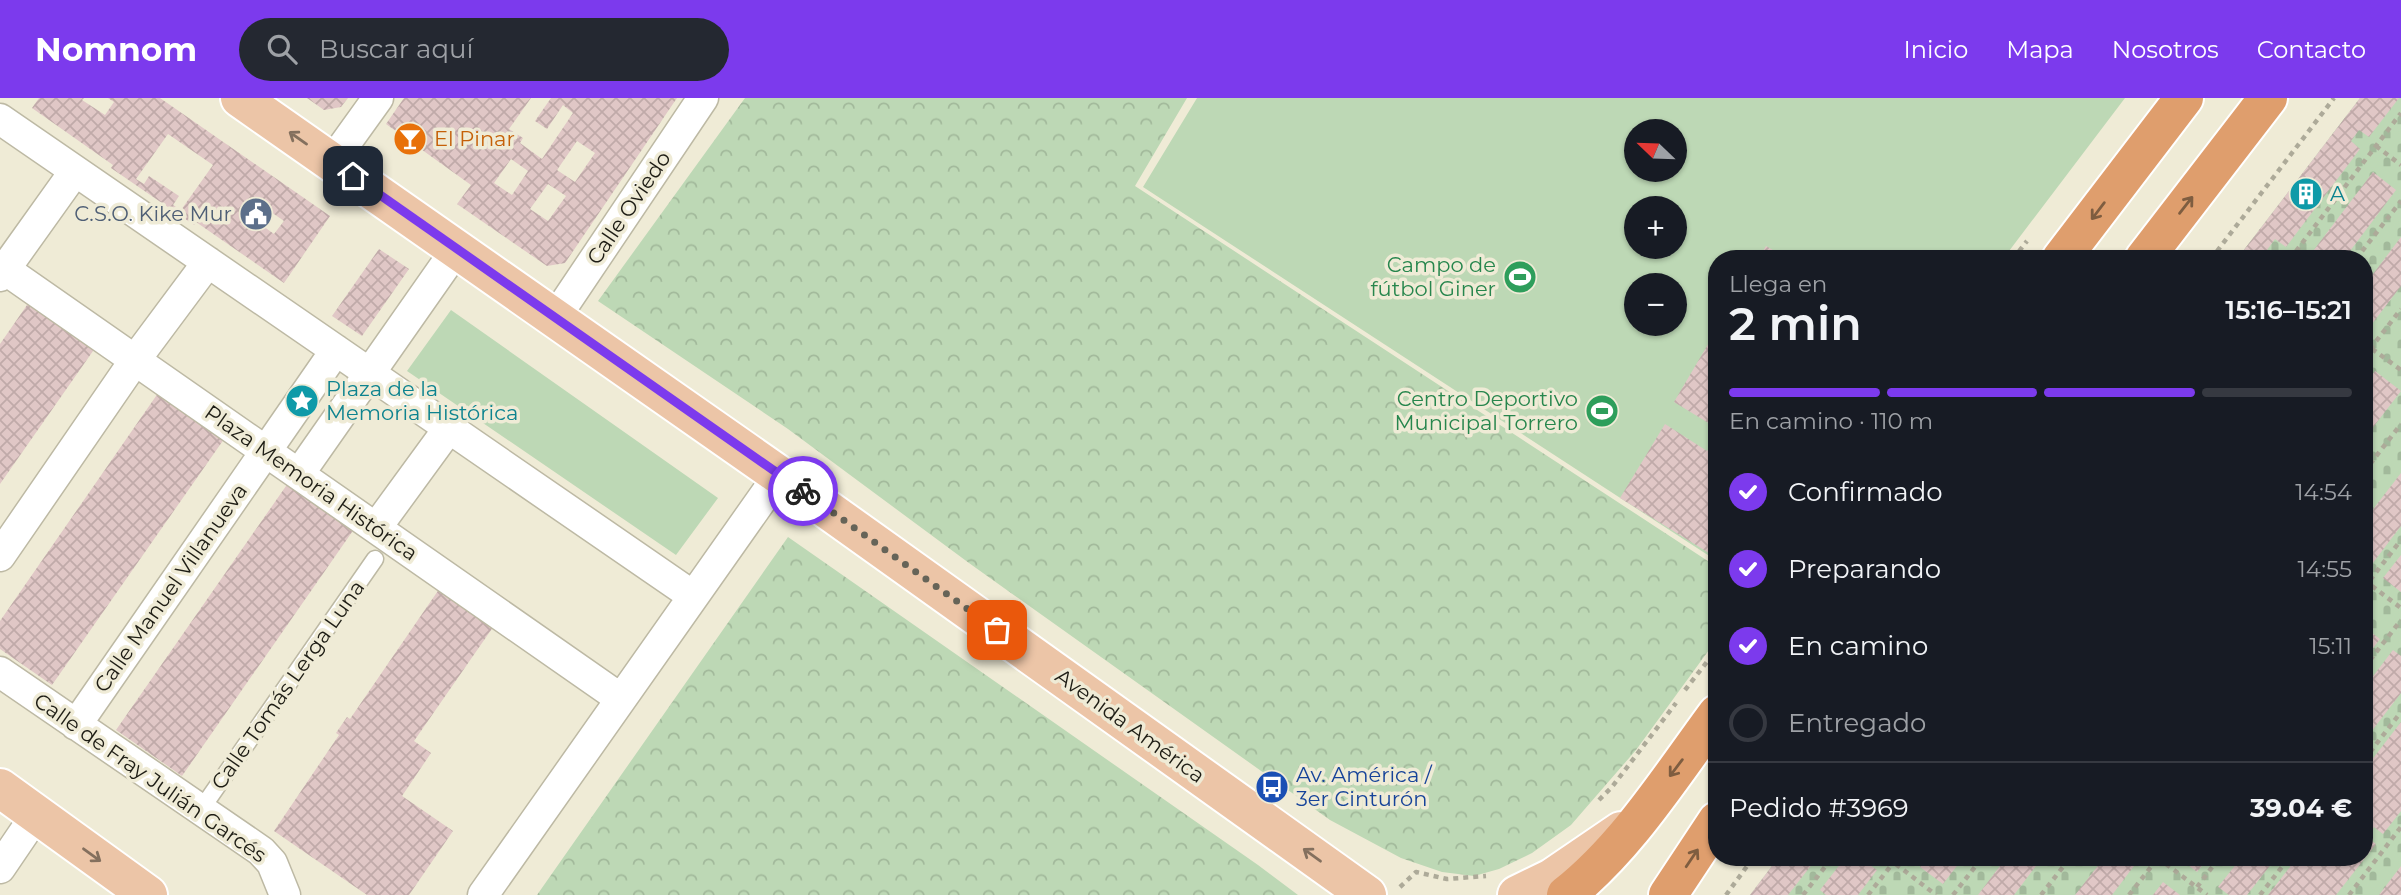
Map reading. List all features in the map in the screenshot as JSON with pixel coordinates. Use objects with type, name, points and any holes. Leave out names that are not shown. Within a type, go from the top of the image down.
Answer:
[{"type":"highway","points":[[2069,250],[2184,98]]},
{"type":"highway","points":[[2151,250],[2268,98]]},
{"type":"highway","points":[[1566,895],[1603,861],[1635,823],[1708,726]]},
{"type":"highway","points":[[1668,895],[1708,835]]},
{"type":"main road","name":"Avenida América","points":[[240,98],[779,475],[1367,895]]},
{"type":"main road","points":[[0,788],[148,895]]},
{"type":"main road","points":[[1506,885],[1552,878],[1635,823]]},
{"type":"street","points":[[332,162],[378,98]]},
{"type":"street","name":"Calle Oviedo","points":[[555,318],[703,98]]},
{"type":"street","points":[[0,119],[693,596]]},
{"type":"street","points":[[2,270],[75,171]]},
{"type":"street","points":[[299,474],[456,250]]},
{"type":"street","points":[[0,555],[135,360],[208,262]]},
{"type":"street","name":"Plaza Memoria Histórica","points":[[2,270],[621,699]]},
{"type":"street","name":"Calle Manuel Villanueva","points":[[76,725],[336,350]]},
{"type":"street","points":[[376,528],[450,428]]},
{"type":"street","points":[[483,895],[779,475]]},
{"type":"street","name":"Calle de Fray Julián Garcés","points":[[0,672],[261,851],[272,863],[285,895]]},
{"type":"street","points":[[0,868],[36,815]]},
{"type":"lane","name":"Calle Tomás Lerga Luna","points":[[200,811],[375,559]]},
{"type":"path","points":[[2218,250],[2334,98]]},
{"type":"path","points":[[2297,250],[2401,113]]},
{"type":"path","points":[[2376,146],[2401,164]]},
{"type":"path","points":[[2363,250],[2401,201]]},
{"type":"path","points":[[2373,345],[2401,309]]},
{"type":"path","points":[[2373,349],[2401,370]]},
{"type":"path","points":[[2373,460],[2401,424]]},
{"type":"path","points":[[2373,575],[2401,540]]},
{"type":"path","points":[[2373,589],[2401,608]]},
{"type":"path","points":[[2373,656],[2401,620]]},
{"type":"path","points":[[1684,692],[1708,661]]},
{"type":"path","points":[[1592,806],[1612,787],[1676,702]]},
{"type":"path","points":[[2373,748],[2401,712]]},
{"type":"path","points":[[2373,864],[2401,827]]},
{"type":"path","points":[[1726,895],[1747,866]]},
{"type":"path","points":[[1803,895],[1826,866]]},
{"type":"path","points":[[1868,895],[1890,866]]},
{"type":"path","points":[[1902,866],[1936,895]]},
{"type":"path","points":[[1953,895],[1976,866]]},
{"type":"path","points":[[2041,895],[2064,866]]},
{"type":"path","points":[[2129,895],[2152,866]]},
{"type":"path","points":[[2169,866],[2207,895]]},
{"type":"path","points":[[2197,887],[2213,866]]},
{"type":"path","points":[[2260,895],[2283,866]]},
{"type":"path","points":[[2349,895],[2371,866]]},
{"type":"path","points":[[1391,895],[1416,872],[1506,885]]},
{"type":"green space","points":[[745,98],[1187,98],[1135,186],[1708,561],[1708,651],[1636,750],[1571,825],[1532,853],[1499,869],[1474,876],[1442,872],[1401,858],[1330,820],[969,563],[788,429],[598,301]]},
{"type":"green space","name":"Centro Deportivo Municipal Torrero","points":[[1197,98],[2125,98],[2010,250],[1708,250],[1708,555],[1143,187]]},
{"type":"green space","points":[[2360,98],[2401,98],[2401,895],[1750,895],[1772,866],[2373,866],[2373,250],[2244,250]]},
{"type":"green space","points":[[451,310],[718,498],[676,555],[407,371]]},
{"type":"green space","points":[[788,537],[1258,865],[1298,895],[537,895]]},
{"type":"building","points":[[39,98],[84,98],[82,100],[105,115],[114,102],[108,98],[160,98],[330,216],[284,283],[111,168],[113,165],[32,108]],"holes":[[[168,134],[213,165],[181,210],[173,205],[179,196],[149,176],[144,184],[136,179]],[[261,205],[284,221],[274,234],[252,218]]]},
{"type":"building","points":[[307,98],[348,98],[341,107],[324,110]]},
{"type":"building","points":[[404,98],[531,98],[509,129],[523,138],[520,143],[542,159],[573,113],[563,105],[547,129],[535,121],[551,98],[677,98],[565,263],[547,266],[457,204],[471,185],[386,124]],"holes":[[[577,141],[595,153],[575,182],[557,170]],[[511,159],[528,171],[512,195],[494,183]],[[548,184],[566,196],[548,221],[530,209]]]},
{"type":"building","name":"A","points":[[2360,98],[2399,98],[2369,137],[2359,130],[2351,141],[2360,149],[2286,247],[2275,239],[2267,250],[2244,250]]},
{"type":"building","points":[[2373,172],[2396,190],[2351,250],[2314,250]]},
{"type":"building","points":[[2401,237],[2401,286],[2373,322],[2373,274]]},
{"type":"building","points":[[379,249],[409,269],[362,336],[332,316]]},
{"type":"building","points":[[34,295],[100,341],[0,484],[0,344]]},
{"type":"building","points":[[1708,344],[1708,423],[1674,402]]},
{"type":"building","points":[[2375,371],[2401,391],[2373,427]]},
{"type":"building","points":[[163,386],[229,432],[52,685],[0,649],[0,621]]},
{"type":"building","points":[[1665,424],[1708,450],[1708,552],[1620,498]]},
{"type":"building","points":[[2401,473],[2401,526],[2373,563],[2373,509]]},
{"type":"building","points":[[293,476],[359,522],[182,776],[116,730]]},
{"type":"building","points":[[2401,555],[2401,592],[2383,578]]},
{"type":"building","points":[[444,582],[498,620],[414,741],[431,753],[402,796],[453,831],[409,895],[367,895],[274,831],[339,735],[336,733],[347,717],[350,719]]},
{"type":"building","points":[[2373,634],[2380,639],[2373,648]]},
{"type":"building","points":[[2393,650],[2401,656],[2401,693],[2373,729],[2373,676]]},
{"type":"building","points":[[2401,722],[2401,811],[2383,834],[2373,828],[2373,758]]},
{"type":"building","points":[[1772,866],[1811,866],[1788,895],[1750,895]]},
{"type":"building","points":[[1839,866],[1871,866],[1877,870],[1858,895],[1826,895],[1820,890]]},
{"type":"building","points":[[1921,866],[1957,866],[1943,884]]},
{"type":"building","points":[[2000,866],[2036,866],[2014,895],[1978,895]]},
{"type":"building","points":[[2098,866],[2134,866],[2112,895],[2075,895]]},
{"type":"building","points":[[2189,866],[2202,866],[2197,872]]},
{"type":"building","points":[[2235,866],[2270,866],[2247,895],[2229,895],[2218,887]]},
{"type":"building","points":[[2291,866],[2359,866],[2336,895],[2268,895]]},
{"type":"building","points":[[2401,866],[2401,895],[2379,895]]},
{"type":"building","points":[[2163,882],[2180,895],[2153,895]]},
{"type":"way so far","points":[[803,491],[997,630]]},
{"type":"place","name":"El Pinar","points":[[410,139]]},
{"type":"place","name":"A","points":[[2306,194]]},
{"type":"place","name":"C.S.O. Kike Mur","points":[[256,214]]},
{"type":"place","name":"Campo de fútbol Giner","points":[[1520,277]]},
{"type":"place","name":"Plaza de la Memoria Histórica","points":[[302,401]]},
{"type":"place","name":"Centro Deportivo Municipal Torrero","points":[[1602,411]]},
{"type":"place","name":"Av. América / 3er Cinturón","points":[[1272,787]]},
{"type":"route","points":[[353,176],[803,491]]}]
